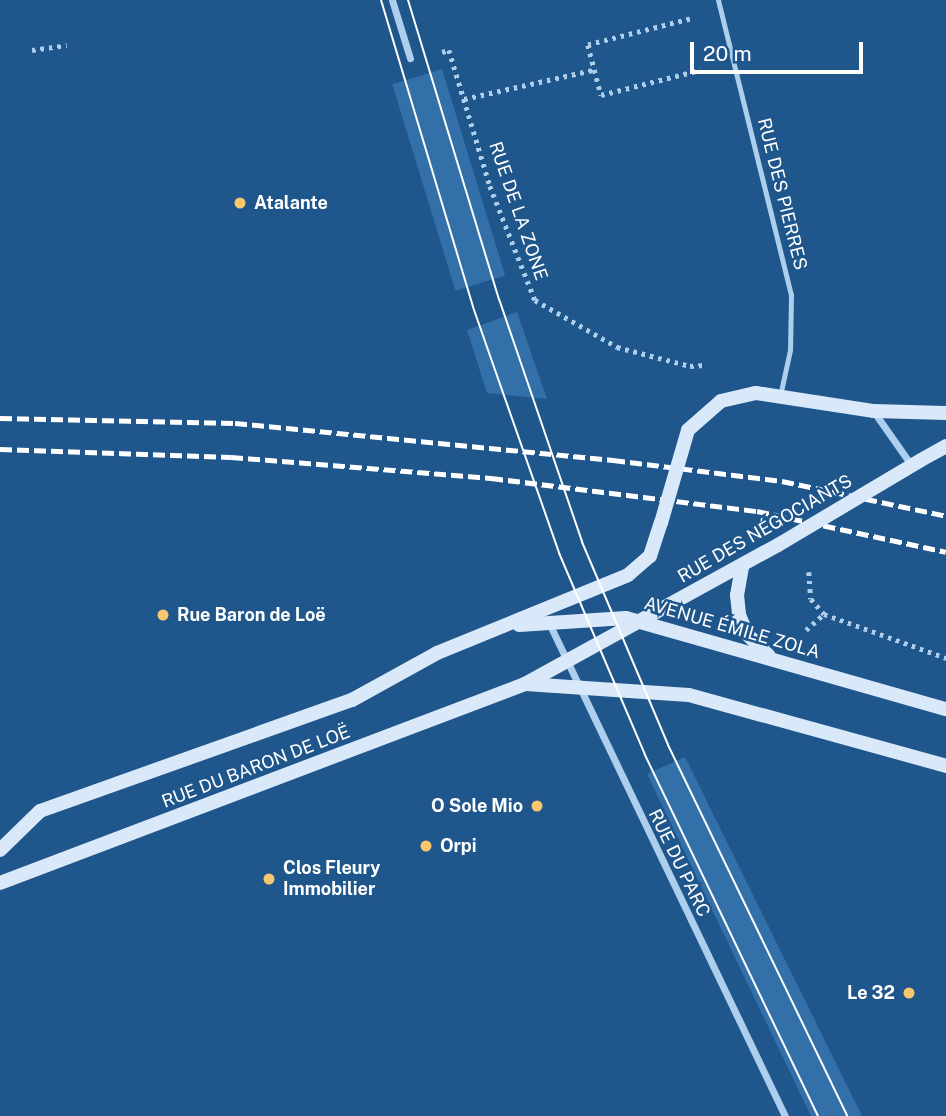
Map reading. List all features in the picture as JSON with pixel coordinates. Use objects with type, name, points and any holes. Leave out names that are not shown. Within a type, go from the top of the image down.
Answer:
[{"type":"street","points":[[392,0],[410,58]]},
{"type":"street","points":[[503,626],[635,570],[653,551],[688,430],[702,414],[731,397],[756,393],[873,411],[946,414]]},
{"type":"street","points":[[873,411],[917,463]]},
{"type":"street","name":"RUE DES NÉGOCIANTS","points":[[525,684],[742,567],[946,446]]},
{"type":"street","points":[[742,567],[737,595],[742,625],[773,659]]},
{"type":"street","name":"AVENUE ÉMILE ZOLA","points":[[503,626],[599,617],[642,621],[946,709]]},
{"type":"street","name":"RUE DU PARC","points":[[548,621],[785,1116]]},
{"type":"street","name":"RUE DU BARON DE LOË","points":[[0,850],[40,811],[352,700],[437,653],[503,626]]},
{"type":"street","points":[[525,684],[689,695],[946,766]]},
{"type":"street","name":"RUE DU BARON DE LOË","points":[[0,883],[525,684]]},
{"type":"lane","name":"RUE DES PIERRES","points":[[719,0],[791,295],[790,350],[780,397]]},
{"type":"path","points":[[721,11],[587,45],[593,70],[600,95],[734,62]]},
{"type":"path","points":[[32,50],[66,45]]},
{"type":"path","name":"RUE DE LA ZONE","points":[[410,58],[449,51],[505,227],[535,300],[617,347],[690,366],[718,365]]},
{"type":"path","points":[[464,99],[593,70]]},
{"type":"path","points":[[817,559],[807,582],[811,599],[824,614],[946,658]]},
{"type":"shaded area","points":[[442,69],[505,276],[455,291],[392,84]]},
{"type":"shaded area","points":[[517,312],[547,399],[487,393],[467,330]]},
{"type":"shaded area","points":[[685,757],[862,1116],[811,1116],[647,774]]},
{"type":"tram line","points":[[381,0],[473,307],[559,553],[645,755],[818,1116]]},
{"type":"tram line","points":[[408,0],[499,299],[582,542],[668,745],[847,1116]]},
{"type":"railway","points":[[0,418],[235,423],[613,460],[782,481],[946,516]]},
{"type":"railway","points":[[0,449],[231,457],[491,478],[757,511],[946,552]]},
{"type":"place","name":"Atalante","points":[[240,203]]},
{"type":"place","name":"Rue Baron de Loë","points":[[163,615]]},
{"type":"place","name":"O Sole Mio","points":[[537,806]]},
{"type":"place","name":"Orpi","points":[[426,846]]},
{"type":"place","name":"Clos Fleury Immobilier","points":[[269,879]]},
{"type":"place","name":"Le 32","points":[[909,993]]}]
